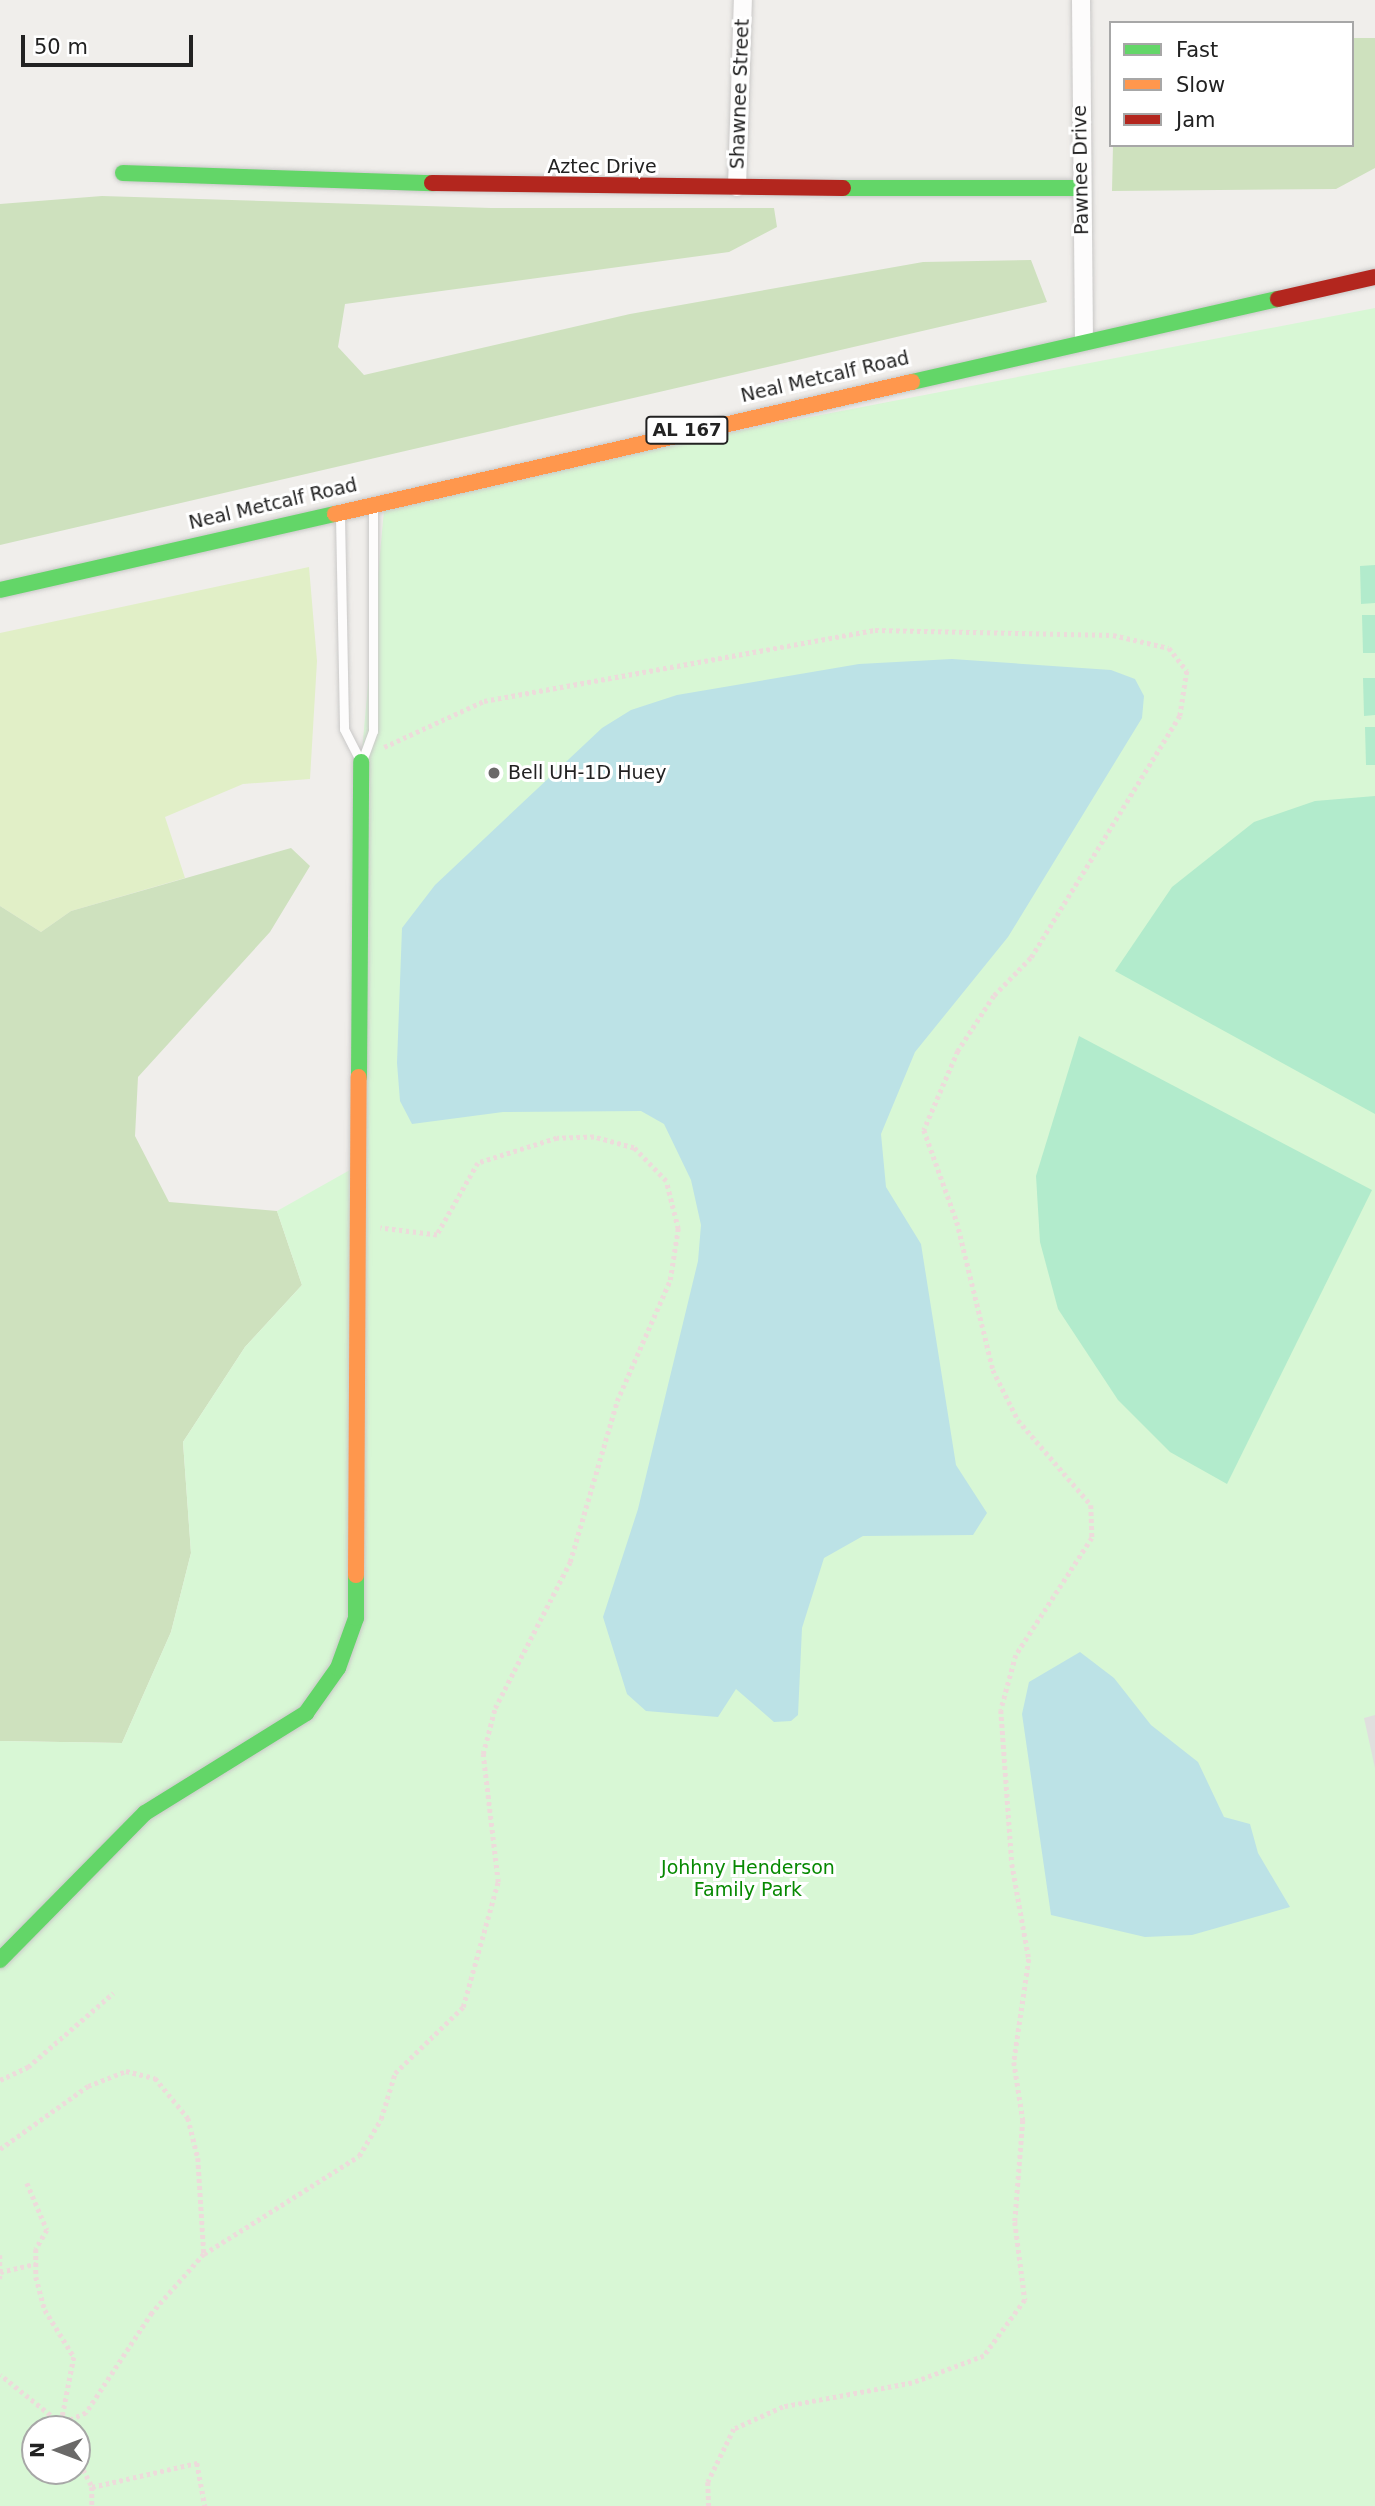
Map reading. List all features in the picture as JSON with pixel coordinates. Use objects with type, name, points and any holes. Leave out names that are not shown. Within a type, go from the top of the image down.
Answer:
[{"type":"street","name":"Shawnee Street","points":[[737,187],[743,0]]},
{"type":"street","name":"Pawnee Drive","points":[[1081,0],[1084,340]]},
{"type":"street","name":"Aztec Drive","points":[[123,173],[566,188],[1082,188]]},
{"type":"street","name":"Neal Metcalf Road","points":[[0,590],[340,509],[1084,340],[1375,277]]},
{"type":"street","points":[[0,1960],[48,1917],[123,1831],[263,1745],[306,1713],[338,1668],[360,1591],[358,1225],[361,762]]},
{"type":"lane","points":[[361,762],[373,731],[373,503]]},
{"type":"lane","points":[[340,509],[344,729],[361,762]]},
{"type":"path","points":[[361,762],[408,731],[484,701],[875,630],[1113,635],[1169,648],[1187,671],[1180,716],[1031,958],[994,996],[958,1051],[925,1130],[957,1222],[993,1370],[1018,1420],[1091,1505],[1092,1538],[1016,1655],[1001,1710],[1012,1864],[1029,1959],[1014,2062],[1023,2119],[1015,2222],[1025,2300],[984,2356],[912,2383],[783,2407],[734,2429],[708,2482],[709,2506]]},
{"type":"path","points":[[82,2415],[86,2413],[152,2313],[204,2253],[359,2156],[381,2119],[395,2073],[463,2007],[498,1882],[482,1754],[495,1708],[570,1562],[617,1401],[670,1280],[678,1229],[666,1181],[634,1148],[594,1137],[557,1138],[478,1163],[437,1235],[358,1225]]},
{"type":"path","points":[[0,2080],[49,2051],[113,1993]]},
{"type":"path","points":[[0,2149],[88,2086],[126,2071],[155,2078],[188,2118],[198,2158],[204,2253]]},
{"type":"path","points":[[27,2183],[47,2230],[36,2264],[45,2311],[74,2357],[62,2415]]},
{"type":"path","points":[[0,2255],[0,2279]]},
{"type":"path","points":[[2,2272],[36,2264]]},
{"type":"path","points":[[0,2375],[47,2415]]},
{"type":"path","points":[[92,2506],[92,2487],[197,2463],[205,2506]]},
{"type":"green space","points":[[1354,38],[1375,38],[1375,168],[1336,189],[1112,191],[1113,147],[1354,147]]},
{"type":"green space","points":[[102,196],[491,208],[774,208],[777,227],[729,252],[345,304],[338,347],[364,375],[630,314],[923,262],[1031,260],[1047,302],[0,545],[0,204]]},
{"type":"green space","name":"Johhny Henderson Family Park","points":[[1375,308],[1375,2506],[0,2506],[0,1741],[122,1743],[171,1632],[191,1553],[183,1442],[245,1347],[302,1285],[277,1211],[357,1166],[361,762],[385,499]]},
{"type":"green space","points":[[1375,565],[1375,603],[1361,604],[1360,566]]},
{"type":"green space","points":[[309,567],[317,661],[310,779],[243,784],[165,817],[185,878],[71,911],[41,932],[0,906],[0,633]]},
{"type":"green space","points":[[1362,615],[1375,615],[1375,653],[1363,653]]},
{"type":"green space","points":[[1363,678],[1375,678],[1375,715],[1364,716]]},
{"type":"green space","points":[[1365,727],[1375,727],[1375,765],[1366,765]]},
{"type":"green space","points":[[1375,796],[1375,1114],[1115,971],[1172,887],[1254,822],[1315,801]]},
{"type":"green space","points":[[291,848],[310,866],[270,932],[138,1077],[135,1136],[169,1202],[277,1211],[302,1285],[245,1347],[183,1442],[191,1553],[171,1632],[122,1743],[0,1741],[0,906],[41,932],[71,911]]},
{"type":"green space","points":[[1079,1036],[1372,1190],[1227,1484],[1170,1452],[1118,1400],[1058,1309],[1040,1242],[1036,1176]]},
{"type":"shaded area","points":[[1375,1715],[1375,1768],[1364,1718]]},
{"type":"water","points":[[952,659],[1111,670],[1135,679],[1144,696],[1142,718],[1008,937],[915,1052],[881,1134],[886,1187],[921,1244],[956,1465],[987,1513],[973,1535],[863,1536],[824,1558],[802,1628],[798,1715],[791,1721],[774,1722],[736,1689],[718,1717],[646,1711],[627,1694],[603,1617],[638,1509],[698,1261],[701,1225],[691,1180],[664,1124],[641,1111],[503,1112],[412,1124],[400,1101],[397,1063],[402,928],[435,885],[602,728],[631,710],[677,695],[859,664]]},
{"type":"water","points":[[1080,1652],[1114,1678],[1151,1725],[1198,1762],[1224,1817],[1250,1824],[1258,1853],[1290,1907],[1192,1935],[1145,1937],[1051,1915],[1022,1714],[1029,1682]]},
{"type":"traffic: fast","points":[[123,173],[432,183]]},
{"type":"traffic: fast","points":[[843,188],[1082,188]]},
{"type":"traffic: fast","points":[[912,382],[1278,299]]},
{"type":"traffic: fast","points":[[0,590],[335,514]]},
{"type":"traffic: fast","points":[[359,1077],[361,762]]},
{"type":"traffic: fast","points":[[0,1960],[145,1813],[306,1713],[338,1668],[356,1618],[356,1575]]},
{"type":"traffic: slow","points":[[335,514],[912,382]]},
{"type":"traffic: slow","points":[[356,1575],[359,1077]]},
{"type":"traffic: jam","points":[[432,183],[843,188]]},
{"type":"traffic: jam","points":[[1278,299],[1375,277]]},
{"type":"place","name":"Bell UH-1D Huey","points":[[494,773]]}]
